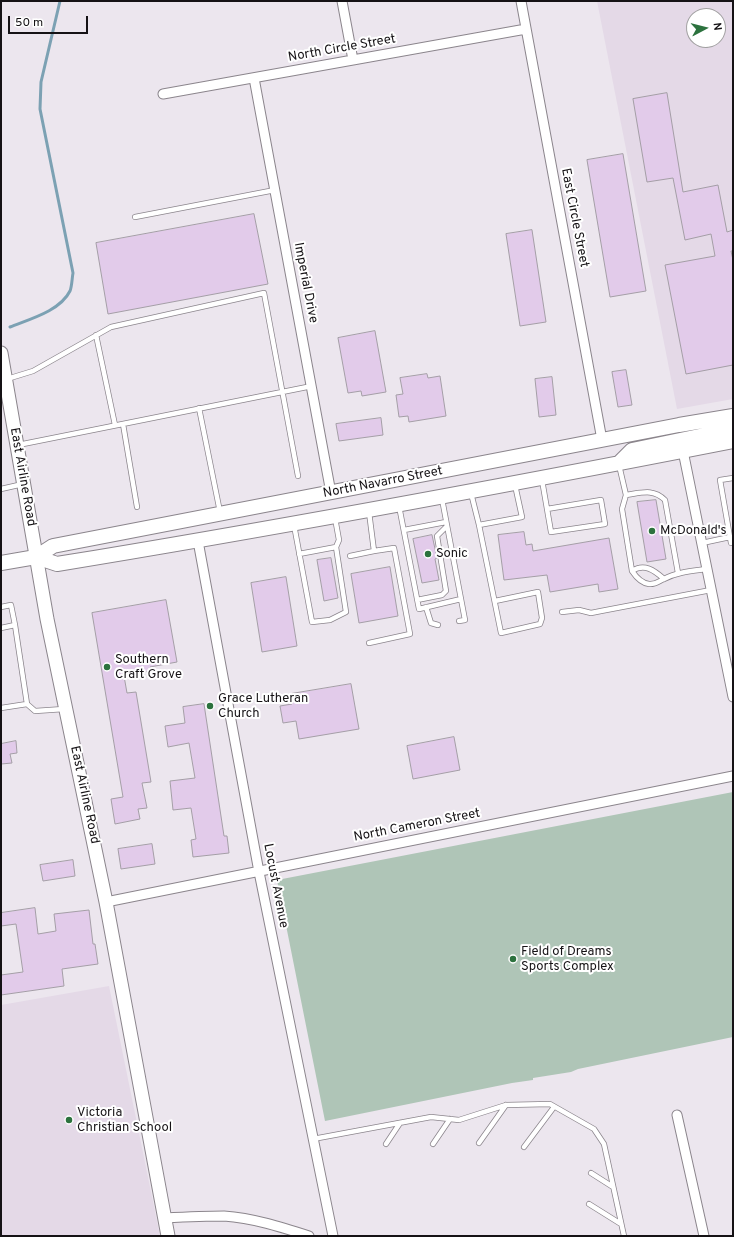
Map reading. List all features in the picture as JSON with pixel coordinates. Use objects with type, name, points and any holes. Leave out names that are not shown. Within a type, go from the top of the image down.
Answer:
[{"type":"main road","name":"East Airline Road","points":[[1,353],[4,380],[47,619],[106,902],[168,1236]]},
{"type":"main road","name":"North Navarro Street","points":[[1,564],[36,557],[53,546],[733,416]]},
{"type":"main road","points":[[619,463],[632,450],[733,430]]},
{"type":"main road","name":"North Navarro Street","points":[[36,557],[57,564],[198,541],[335,517],[733,441]]},
{"type":"street","points":[[342,1],[353,60]]},
{"type":"street","name":"East Circle Street","points":[[521,1],[602,440]]},
{"type":"street","name":"North Circle Street","points":[[162,94],[526,29]]},
{"type":"street","name":"Imperial Drive","points":[[254,78],[331,493]]},
{"type":"street","points":[[683,451],[733,697]]},
{"type":"street","name":"Locust Avenue","points":[[198,541],[259,872],[333,1236]]},
{"type":"street","name":"North Cameron Street","points":[[106,902],[733,776]]},
{"type":"street","points":[[677,1115],[704,1236]]},
{"type":"street","points":[[164,1218],[224,1216],[254,1220],[309,1236]]},
{"type":"lane","points":[[135,217],[275,190]]},
{"type":"lane","points":[[4,380],[33,371],[111,327],[264,293],[298,476]]},
{"type":"lane","points":[[96,335],[115,425]]},
{"type":"lane","points":[[16,445],[312,386]]},
{"type":"lane","points":[[199,408],[220,513]]},
{"type":"lane","points":[[123,424],[137,507]]},
{"type":"lane","points":[[619,463],[626,494],[622,509],[632,571],[639,580],[649,584],[656,583],[678,574],[707,569]]},
{"type":"lane","points":[[541,478],[551,532],[606,524],[600,500],[547,509]]},
{"type":"lane","points":[[733,478],[720,480],[730,537],[733,543]]},
{"type":"lane","points":[[479,525],[522,517],[515,483]]},
{"type":"lane","points":[[1,489],[23,484]]},
{"type":"lane","points":[[471,491],[501,633],[540,624],[542,618],[538,592],[495,601]]},
{"type":"lane","points":[[626,494],[652,492],[660,495],[665,500],[678,574]]},
{"type":"lane","points":[[442,497],[465,620],[459,621]]},
{"type":"lane","points":[[399,505],[419,609],[461,599]]},
{"type":"lane","points":[[369,510],[374,551]]},
{"type":"lane","points":[[294,524],[312,622],[330,620],[346,612],[336,547],[339,540],[335,517]]},
{"type":"lane","points":[[404,530],[446,524]]},
{"type":"lane","points":[[417,600],[442,595],[446,591],[437,536],[446,524]]},
{"type":"lane","points":[[702,543],[730,537]]},
{"type":"lane","points":[[299,554],[336,547]]},
{"type":"lane","points":[[350,556],[394,548],[410,634],[369,643]]},
{"type":"lane","points":[[632,571],[637,568],[648,568],[664,579]]},
{"type":"lane","points":[[562,612],[579,610],[591,612],[601,611],[711,590]]},
{"type":"lane","points":[[1,607],[11,605],[27,704],[35,711],[66,708]]},
{"type":"lane","points":[[426,607],[431,623],[438,625]]},
{"type":"lane","points":[[1,628],[15,625]]},
{"type":"lane","points":[[1,708],[27,704]]},
{"type":"lane","points":[[313,1139],[431,1117],[459,1120],[506,1105],[550,1104],[594,1129],[604,1144],[624,1236]]},
{"type":"lane","points":[[478,1143],[506,1105]]},
{"type":"lane","points":[[524,1147],[554,1107]]},
{"type":"lane","points":[[433,1144],[450,1119]]},
{"type":"lane","points":[[386,1144],[400,1123]]},
{"type":"lane","points":[[591,1173],[613,1187]]},
{"type":"lane","points":[[589,1204],[621,1224]]},
{"type":"shaded area","points":[[597,1],[733,1],[733,399],[677,409]]},
{"type":"shaded area","name":"Victoria Christian School","points":[[109,986],[160,1236],[1,1236],[1,1005]]},
{"type":"green space","name":"Field of Dreams Sports Complex","points":[[733,792],[733,1037],[578,1069],[571,1072],[533,1078],[533,1080],[325,1121],[277,880]]},
{"type":"building","points":[[667,93],[683,192],[718,185],[727,232],[733,230],[733,251],[731,251],[733,260],[733,365],[686,374],[665,265],[715,256],[711,234],[685,240],[673,178],[647,182],[633,99]]},
{"type":"building","points":[[623,154],[646,291],[610,297],[587,160]]},
{"type":"building","points":[[254,214],[268,284],[108,314],[96,243]]},
{"type":"building","points":[[532,230],[546,322],[520,326],[506,234]]},
{"type":"building","points":[[375,331],[386,392],[362,396],[361,391],[348,393],[338,338]]},
{"type":"building","points":[[626,370],[632,405],[618,407],[612,372]]},
{"type":"building","points":[[427,374],[428,378],[440,376],[446,416],[409,422],[408,416],[399,417],[396,395],[403,394],[400,378]]},
{"type":"building","points":[[552,377],[556,415],[539,417],[535,379]]},
{"type":"building","points":[[381,418],[383,435],[339,441],[336,424]]},
{"type":"building","name":"McDonald's","points":[[656,500],[666,559],[647,562],[637,502]]},
{"type":"building","points":[[524,532],[526,545],[532,544],[533,551],[609,538],[618,589],[599,592],[598,584],[550,592],[547,575],[504,580],[498,535]]},
{"type":"building","name":"Sonic","points":[[432,535],[437,558],[435,559],[439,580],[422,583],[413,539]]},
{"type":"building","points":[[331,558],[338,598],[324,601],[317,560]]},
{"type":"building","points":[[390,567],[398,616],[359,623],[351,574]]},
{"type":"building","points":[[286,577],[297,646],[262,652],[251,583]]},
{"type":"building","points":[[166,600],[177,662],[150,667],[151,671],[124,676],[127,693],[136,692],[151,782],[142,783],[147,808],[138,809],[140,819],[115,824],[111,799],[123,797],[92,613]]},
{"type":"building","points":[[351,684],[359,729],[299,739],[296,721],[283,723],[280,706],[292,704],[291,694]]},
{"type":"building","points":[[204,704],[224,836],[227,836],[229,853],[193,857],[191,840],[196,839],[191,808],[173,810],[170,781],[195,778],[189,743],[168,747],[165,726],[185,723],[183,707]]},
{"type":"building","points":[[454,737],[460,770],[413,779],[407,746]]},
{"type":"building","points":[[16,741],[17,753],[10,754],[12,763],[1,764],[1,744]]},
{"type":"building","points":[[152,844],[155,864],[121,869],[118,849]]},
{"type":"building","points":[[73,860],[75,876],[43,881],[40,865]]},
{"type":"building","points":[[35,908],[38,934],[56,931],[54,914],[89,910],[93,944],[95,944],[98,964],[62,969],[64,986],[1,995],[1,975],[23,972],[16,924],[1,926],[1,913]]},
{"type":"waterway","points":[[10,327],[44,314],[52,309],[65,298],[70,291],[72,284],[73,273],[40,109],[41,82],[60,1]]},
{"type":"place","name":"McDonald's","points":[[652,531]]},
{"type":"place","name":"Sonic","points":[[428,554]]},
{"type":"place","name":"Southern Craft Grove","points":[[107,667]]},
{"type":"place","name":"Grace Lutheran Church","points":[[210,706]]},
{"type":"place","name":"Field of Dreams Sports Complex","points":[[513,959]]},
{"type":"place","name":"Victoria Christian School","points":[[69,1120]]}]
